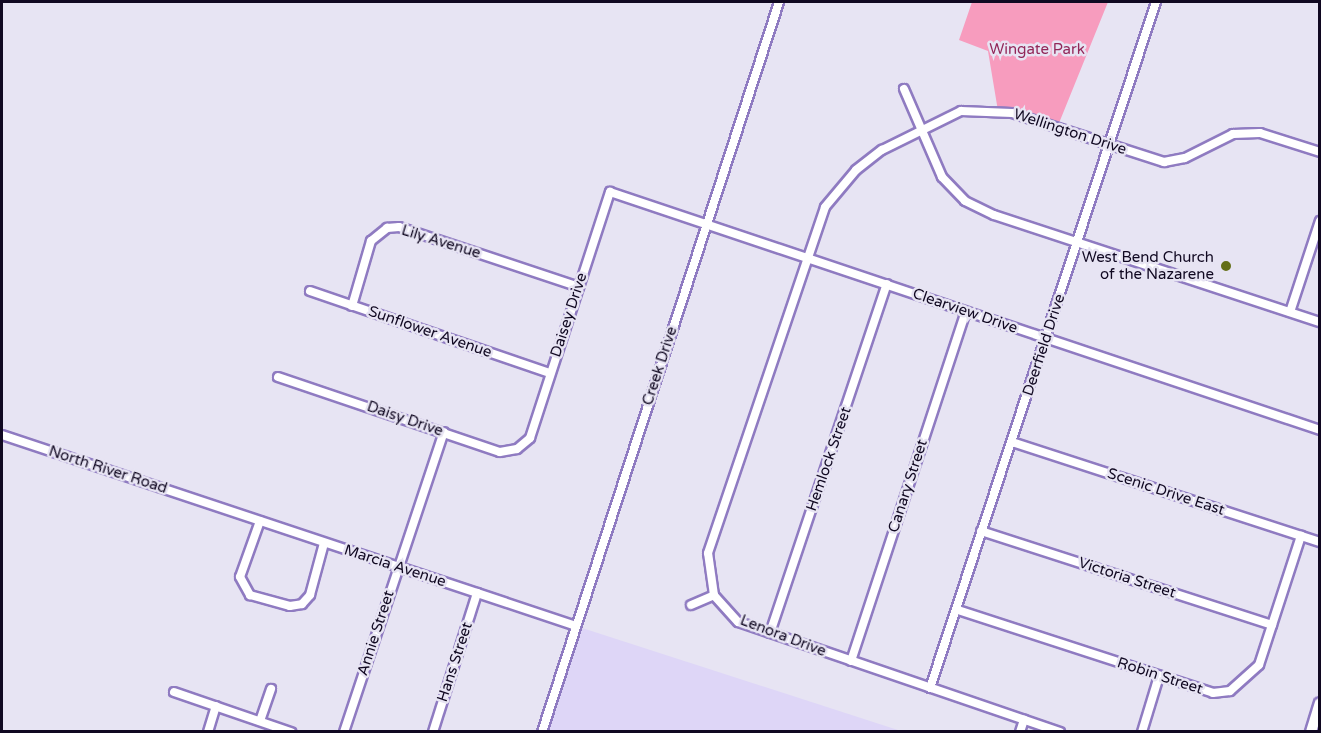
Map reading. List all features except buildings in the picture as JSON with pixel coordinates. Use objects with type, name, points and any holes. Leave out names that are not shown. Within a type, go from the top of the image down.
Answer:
[{"type":"main road","points":[[1311,732],[1320,703]]},
{"type":"street","name":"Creek Drive","points":[[542,732],[779,2]]},
{"type":"street","name":"Deerfield Drive","points":[[930,688],[958,610],[981,531],[1079,241],[1156,2]]},
{"type":"street","points":[[904,89],[942,177],[964,201],[994,215],[1079,241],[1320,322]]},
{"type":"street","name":"Wellington Drive","points":[[806,257],[825,207],[856,170],[882,150],[962,111],[998,111],[1164,162],[1176,161],[1233,134],[1260,132],[1320,152]]},
{"type":"street","name":"Clearview Drive","points":[[610,192],[1320,430]]},
{"type":"street","name":"Daisey Drive","points":[[530,438],[610,192]]},
{"type":"street","points":[[1290,312],[1320,221]]},
{"type":"street","name":"Lily Avenue","points":[[352,306],[371,241],[387,228],[399,227],[579,287]]},
{"type":"street","points":[[691,605],[714,595],[708,553],[806,257]]},
{"type":"street","name":"Hemlock Street","points":[[770,633],[887,284]]},
{"type":"street","name":"Sunflower Avenue","points":[[310,291],[550,373]]},
{"type":"street","name":"Canary Street","points":[[850,661],[966,312]]},
{"type":"street","name":"Daisy Drive","points":[[278,377],[500,452],[517,449],[530,438]]},
{"type":"street","name":"Annie Street","points":[[344,732],[444,432]]},
{"type":"street","name":"North River Road","points":[[2,435],[214,505]]},
{"type":"street","name":"Scenic Drive East","points":[[1012,442],[1320,542]]},
{"type":"street","name":"Marcia Avenue","points":[[214,505],[576,626]]},
{"type":"street","points":[[260,521],[240,577],[250,595],[290,606],[302,604],[310,595],[324,543]]},
{"type":"street","name":"Victoria Street","points":[[981,531],[1272,625]]},
{"type":"street","name":"Robin Street","points":[[958,610],[1213,693],[1230,691],[1259,665],[1301,536]]},
{"type":"street","name":"Hans Street","points":[[433,732],[477,593]]},
{"type":"street","name":"Lenora Drive","points":[[714,595],[738,622],[1060,732]]},
{"type":"street","points":[[1142,732],[1159,676]]},
{"type":"street","points":[[260,721],[271,689]]},
{"type":"street","points":[[174,692],[291,732]]},
{"type":"street","points":[[208,732],[216,706]]},
{"type":"street","points":[[1020,732],[1024,720]]},
{"type":"shaded area","points":[[576,626],[901,731],[542,732]]},
{"type":"green space","name":"Wingate Park","points":[[972,2],[1108,2],[1057,128],[998,111],[988,51],[959,40]]},
{"type":"place","name":"West Bend Church of the Nazarene","points":[[1226,266]]}]
